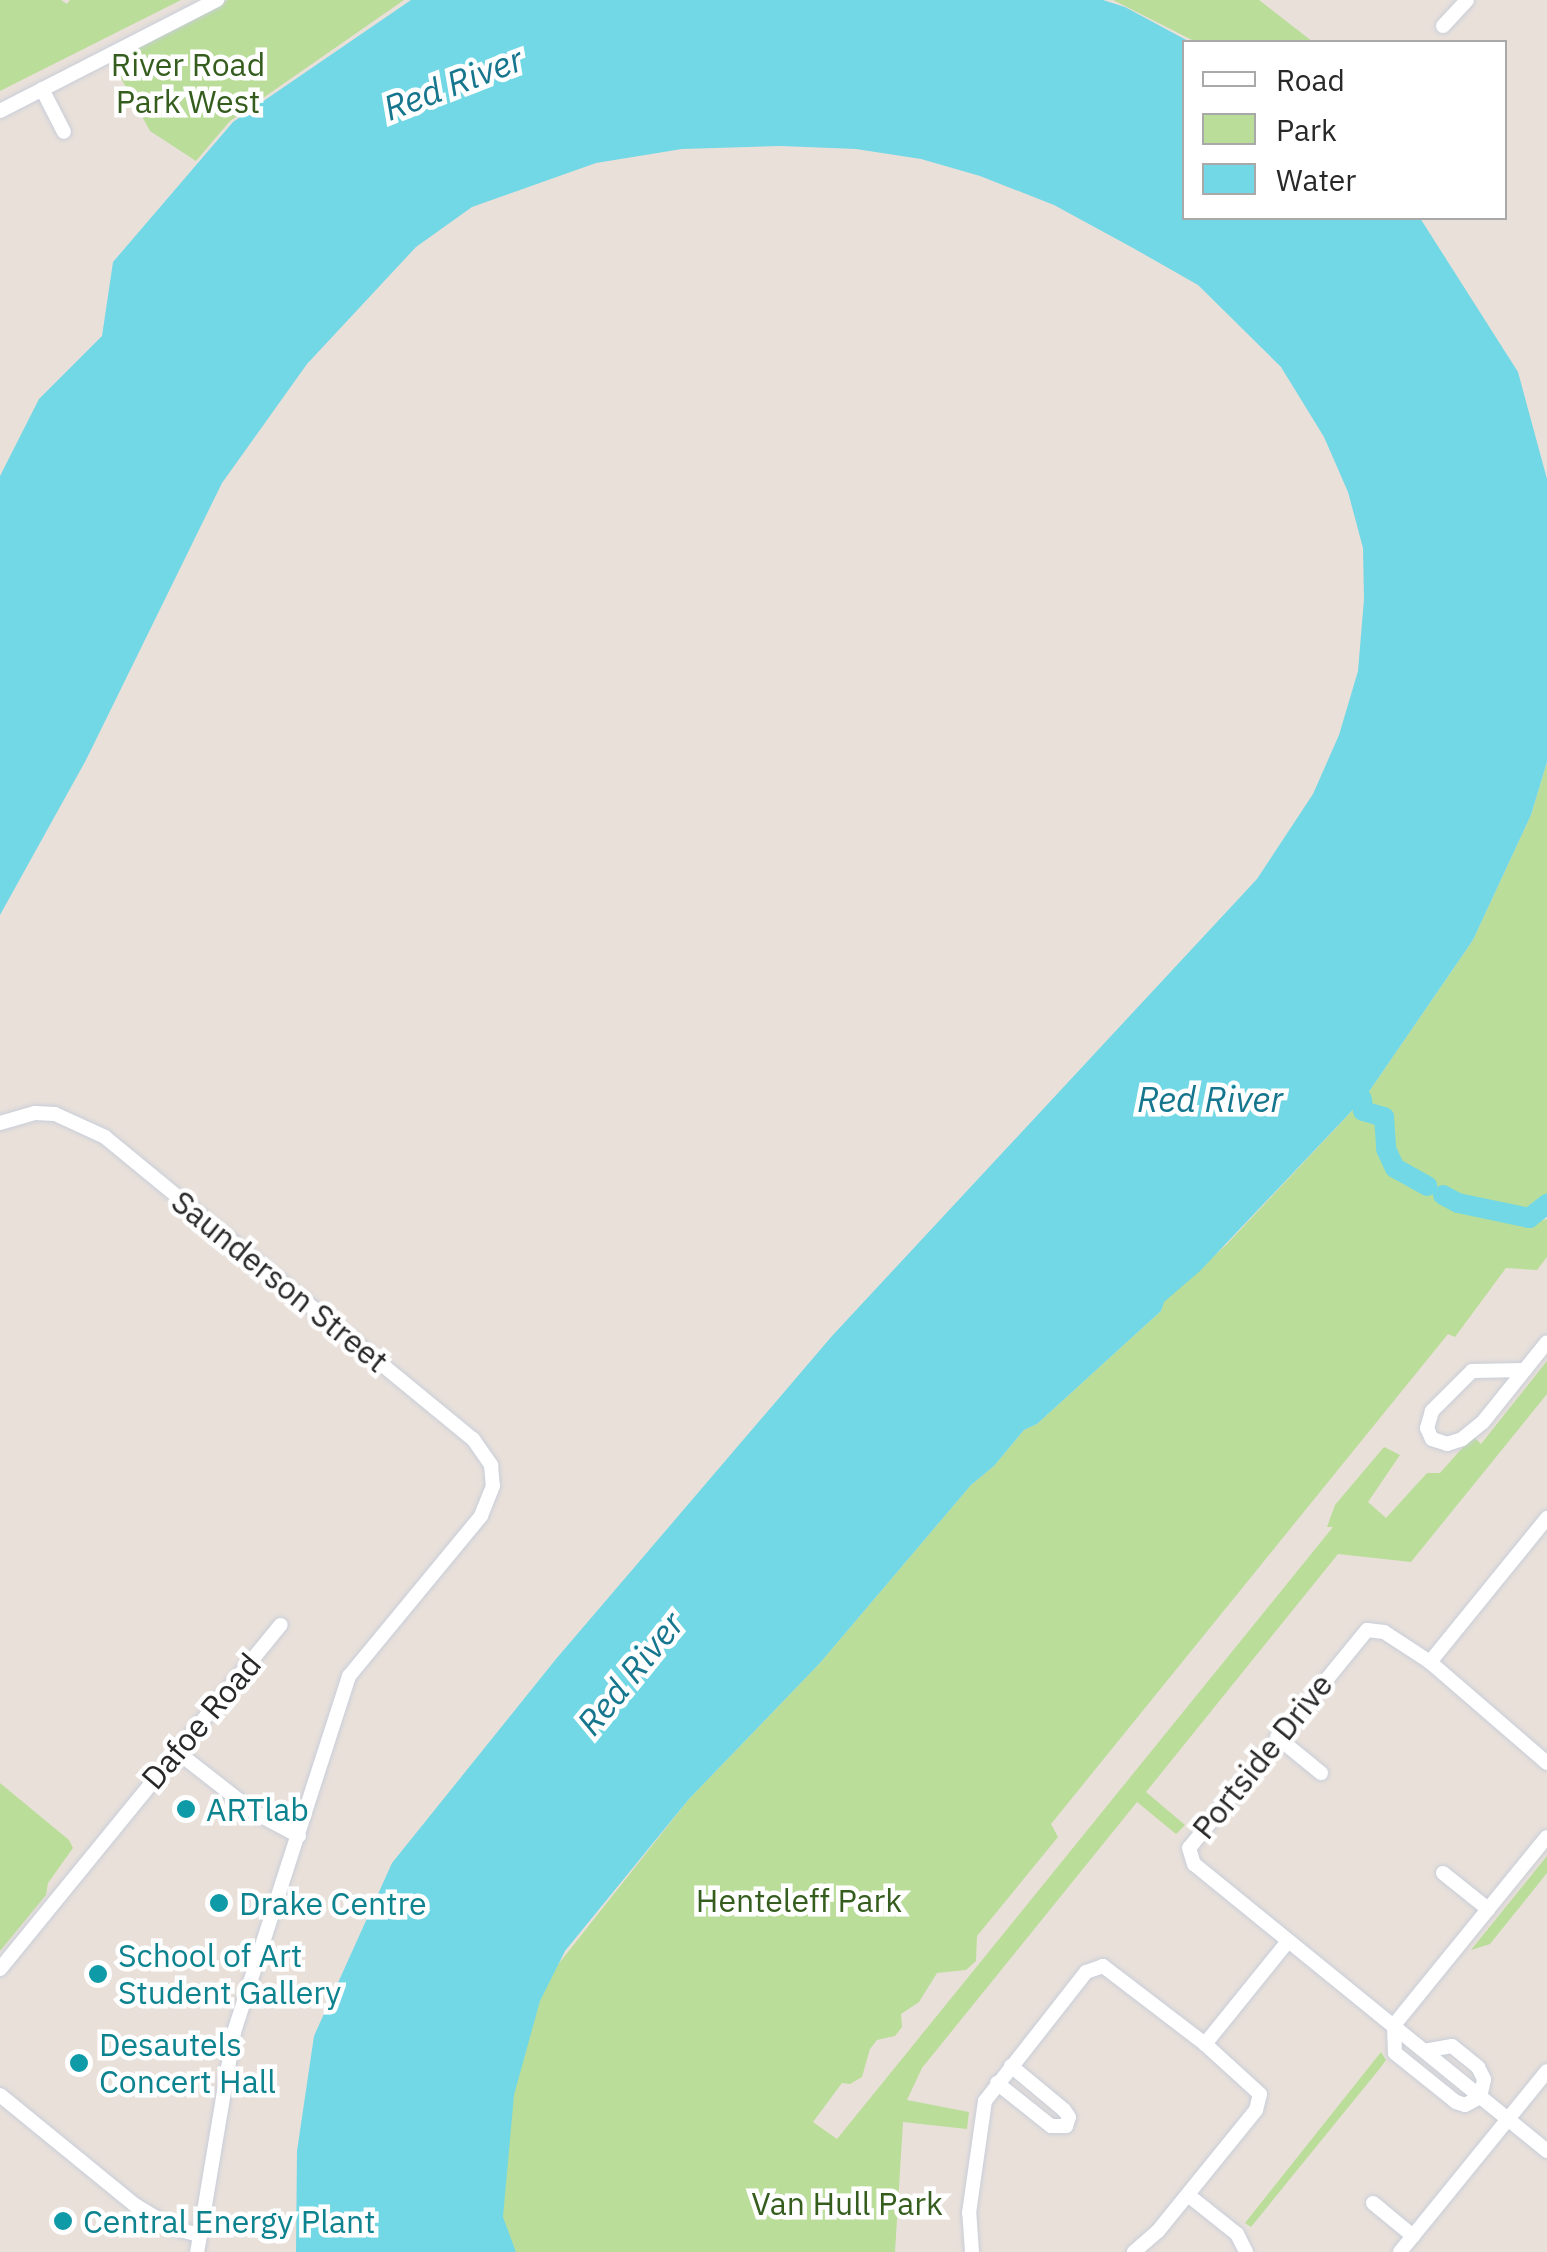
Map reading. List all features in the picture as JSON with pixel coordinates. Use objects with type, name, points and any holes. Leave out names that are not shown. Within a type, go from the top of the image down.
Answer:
[{"type":"street","points":[[0,111],[217,0]]},
{"type":"street","points":[[1444,26],[1468,0]]},
{"type":"street","points":[[42,89],[64,132]]},
{"type":"street","name":"Saunderson Street","points":[[0,1123],[35,1113],[72,1119],[104,1137],[474,1439],[490,1465],[493,1486],[480,1516],[349,1676],[299,1836]]},
{"type":"street","points":[[1524,1370],[1472,1371],[1432,1411],[1427,1428],[1432,1439],[1447,1444],[1462,1439],[1484,1422],[1547,1342]]},
{"type":"street","points":[[1430,1662],[1547,1518]]},
{"type":"street","name":"Dafoe Road","points":[[0,1969],[110,1840],[176,1750],[281,1624]]},
{"type":"street","name":"Portside Drive","points":[[1547,1762],[1430,1662],[1384,1632],[1367,1630],[1189,1848],[1194,1864],[1547,2152]]},
{"type":"street","points":[[1277,1738],[1320,1772]]},
{"type":"street","points":[[176,1750],[254,1812],[299,1836],[234,2032],[197,2252]]},
{"type":"street","points":[[1425,2051],[1452,2046],[1478,2067],[1484,2079],[1480,2098],[1465,2104],[1456,2102],[1396,2053],[1394,2025],[1547,1837]]},
{"type":"street","points":[[1443,1872],[1488,1909]]},
{"type":"street","points":[[1205,2044],[1288,1941]]},
{"type":"street","points":[[972,2252],[969,2212],[985,2101],[1094,1966],[1110,1970],[1205,2044],[1256,2088],[1260,2103],[1188,2195],[1134,2252]]},
{"type":"street","points":[[997,2083],[1050,2126],[1066,2126],[1069,2118],[1064,2110],[1011,2066]]},
{"type":"street","points":[[1400,2252],[1547,2071]]},
{"type":"street","points":[[0,2095],[135,2205],[172,2228],[200,2235]]},
{"type":"street","points":[[1188,2195],[1237,2234],[1246,2252]]},
{"type":"street","points":[[1373,2202],[1413,2236]]},
{"type":"green space","points":[[0,0],[61,0],[67,4],[70,0],[181,0],[0,91]]},
{"type":"green space","name":"River Road Park West","points":[[228,0],[404,0],[230,121],[196,161],[150,131],[111,60]]},
{"type":"green space","points":[[1113,0],[1259,0],[1310,40],[1192,40]]},
{"type":"green space","name":"Henteleff Park","points":[[1547,762],[1547,1216],[1540,1221],[1547,1219],[1547,1257],[1537,1270],[1506,1268],[1455,1337],[1448,1334],[1051,1824],[1058,1837],[977,1936],[976,1961],[966,1970],[937,1973],[919,2002],[901,2014],[902,2027],[895,2036],[877,2040],[870,2049],[862,2077],[850,2084],[842,2083],[813,2122],[837,2139],[1333,1527],[1327,1527],[1335,1505],[1384,1447],[1400,1455],[1368,1502],[1386,1518],[1427,1473],[1440,1473],[1464,1446],[1467,1430],[1481,1444],[1547,1361],[1547,1394],[1411,1562],[1338,1554],[1146,1792],[1185,1825],[1176,1834],[1137,1802],[922,2068],[907,2100],[969,2112],[967,2129],[903,2122],[895,2252],[504,2252],[497,2154],[541,1986],[689,1799],[820,1663],[971,1485],[994,1466],[1024,1430],[1037,1424],[1161,1311],[1163,1302],[1226,1245],[1366,1096],[1473,940],[1531,815]]},
{"type":"green space","points":[[0,1783],[69,1840],[73,1848],[48,1883],[46,1895],[0,1951]]},
{"type":"green space","points":[[1547,1856],[1547,1873],[1490,1944],[1471,1950]]},
{"type":"green space","points":[[1381,2052],[1386,2060],[1381,2067],[1251,2227],[1245,2223]]},
{"type":"water","name":"Red River","points":[[411,0],[1103,0],[1125,7],[1186,40],[1182,40],[1182,220],[1421,220],[1518,372],[1547,479],[1547,762],[1531,815],[1473,940],[1366,1096],[1200,1271],[1164,1302],[1161,1311],[1037,1424],[1024,1430],[994,1466],[971,1485],[820,1663],[689,1799],[565,1951],[540,2001],[514,2095],[503,2217],[516,2252],[296,2252],[297,2151],[314,2036],[392,1863],[556,1659],[832,1336],[1257,879],[1313,794],[1339,735],[1358,671],[1364,599],[1363,548],[1348,492],[1324,437],[1281,367],[1198,285],[1054,205],[980,176],[921,159],[856,149],[682,149],[596,163],[472,207],[416,247],[307,364],[222,483],[86,760],[0,915],[0,476],[39,399],[102,336],[113,262],[233,122]]},
{"type":"waterway","points":[[1362,1099],[1363,1111],[1384,1117],[1386,1149],[1395,1168],[1427,1186]]},
{"type":"waterway","points":[[1443,1195],[1458,1203],[1529,1218],[1547,1204]]},
{"type":"place","name":"ARTlab","points":[[186,1809]]},
{"type":"place","name":"Drake Centre","points":[[219,1903]]},
{"type":"place","name":"School of Art Student Gallery","points":[[98,1974]]},
{"type":"place","name":"Desautels Concert Hall","points":[[79,2063]]},
{"type":"place","name":"Central Energy Plant","points":[[63,2221]]},
{"type":"park label","name":"Van Hull Park","points":[[847,2203]]}]
